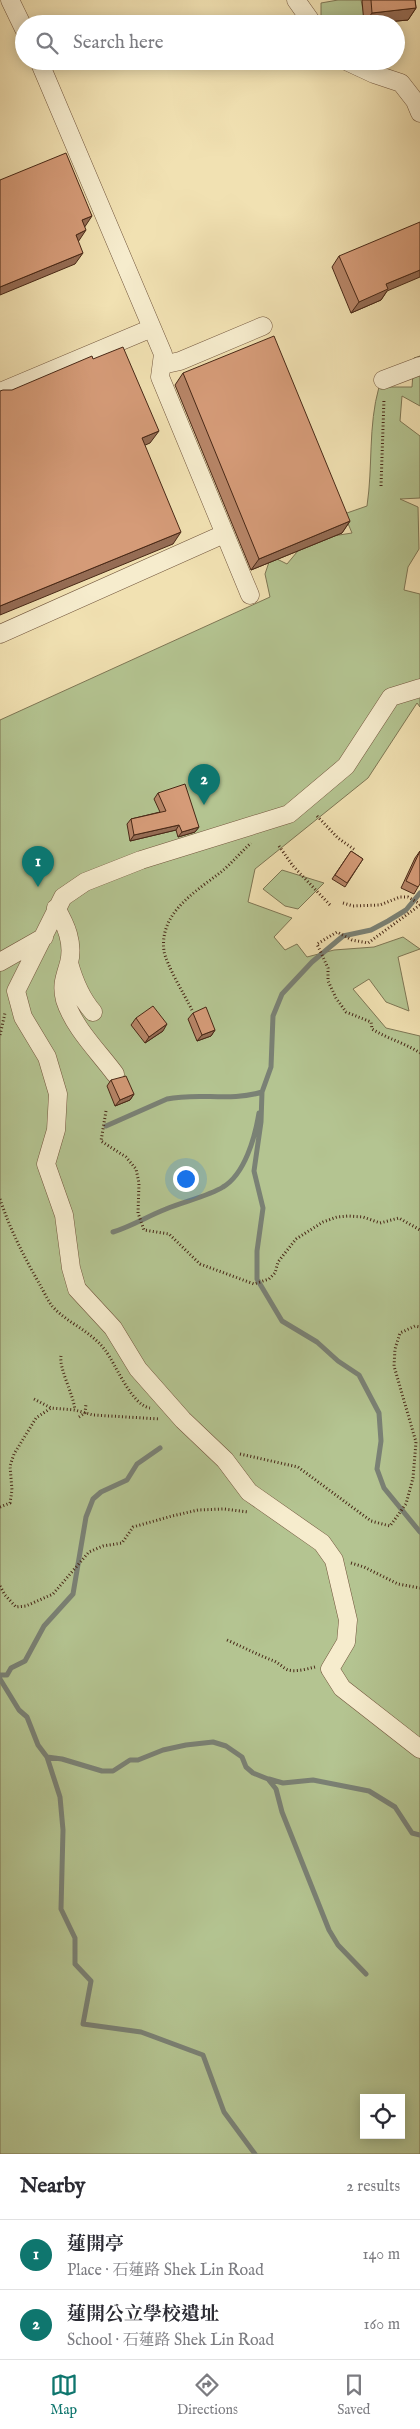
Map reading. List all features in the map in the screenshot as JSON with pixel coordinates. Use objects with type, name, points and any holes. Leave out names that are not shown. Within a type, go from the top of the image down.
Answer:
[{"type":"street","points":[[10,0],[17,15]]},
{"type":"street","points":[[296,0],[307,15]]},
{"type":"street","points":[[42,70],[152,328],[162,354],[160,377],[250,595]]},
{"type":"street","points":[[365,70],[401,83],[415,101],[420,114]]},
{"type":"street","points":[[162,365],[180,360],[264,326]]},
{"type":"street","points":[[0,392],[152,328]]},
{"type":"street","points":[[383,380],[420,366]]},
{"type":"street","points":[[0,634],[224,534]]},
{"type":"street","points":[[420,688],[391,697],[346,766],[290,814],[141,860],[85,882],[62,897],[16,991],[23,1018],[47,1057],[58,1094],[56,1130],[46,1164],[64,1215],[70,1268],[77,1289],[112,1328],[138,1369],[183,1420],[225,1460],[249,1492],[322,1543],[332,1557],[348,1620],[346,1642],[330,1669],[342,1688],[420,1749]]},
{"type":"street","points":[[56,908],[67,926],[70,946],[69,962],[63,978],[65,1000],[85,1036],[115,1074]]},
{"type":"street","points":[[0,962],[44,937]]},
{"type":"street","points":[[69,962],[74,980],[84,1002],[93,1012]]},
{"type":"path","points":[[381,486],[384,399]]},
{"type":"path","points":[[317,816],[338,838],[354,850]]},
{"type":"path","points":[[192,1010],[164,953],[164,934],[174,914],[185,899],[222,870],[263,832],[267,820]]},
{"type":"path","points":[[278,846],[293,866],[330,905]]},
{"type":"path","points":[[343,903],[353,906],[380,905],[400,897],[408,897],[420,905],[368,943],[352,940],[336,932],[317,944],[328,968],[328,981],[346,1012],[371,1022],[372,1029],[386,1038],[410,1046],[420,1053]]},
{"type":"path","points":[[106,1111],[101,1141],[126,1158],[136,1170],[140,1183],[138,1213],[144,1230],[169,1234],[200,1264],[225,1275],[254,1284],[263,1282],[275,1273],[278,1262],[296,1239],[323,1222],[336,1217],[362,1217],[380,1223],[399,1218],[420,1230]]},
{"type":"path","points":[[0,1199],[11,1232],[51,1305],[105,1350],[120,1378],[127,1383],[133,1395],[144,1407],[155,1408]]},
{"type":"path","points":[[231,1452],[298,1467],[370,1521],[390,1526],[406,1504],[412,1478],[416,1442],[394,1366],[395,1349],[400,1333],[415,1326],[420,1327]]},
{"type":"path","points":[[61,1356],[60,1364],[74,1397],[75,1410]]},
{"type":"path","points":[[34,1399],[51,1408],[75,1410],[93,1415],[183,1420]]},
{"type":"path","points":[[79,1417],[85,1413],[86,1404]]},
{"type":"path","points":[[0,1507],[10,1503],[12,1490],[10,1466],[14,1454],[36,1418],[51,1408]]},
{"type":"path","points":[[160,1413],[165,1418],[183,1420]]},
{"type":"path","points":[[0,1586],[16,1607],[26,1606],[53,1594],[89,1552],[103,1546],[122,1543],[133,1528],[198,1510],[224,1509],[254,1514]]},
{"type":"path","points":[[332,1557],[364,1567],[398,1584],[420,1588]]},
{"type":"path","points":[[227,1640],[256,1652],[263,1658],[287,1670],[315,1667],[330,1669]]},
{"type":"green space","points":[[338,0],[361,0],[364,15],[321,15],[321,3]]},
{"type":"green space","points":[[420,356],[420,406],[402,396],[400,421],[420,436],[420,498],[400,499],[418,507],[419,549],[408,567],[404,590],[420,594],[420,707],[417,703],[368,778],[255,869],[248,902],[292,918],[274,937],[285,950],[297,944],[307,957],[334,950],[374,947],[403,937],[420,949],[398,957],[409,1011],[386,1002],[369,979],[353,989],[386,1028],[420,1036],[420,2154],[0,2154],[0,720],[270,597],[265,574],[271,556],[287,564],[307,540],[352,533],[344,514],[367,506],[373,416],[379,387],[412,387],[414,358]]},
{"type":"green space","points":[[282,870],[324,883],[298,909],[285,906],[263,889]]},
{"type":"building","points":[[371,0],[415,0],[416,8],[372,13]]},
{"type":"building","points":[[66,153],[92,216],[82,220],[86,230],[76,235],[83,253],[0,287],[0,180]]},
{"type":"building","points":[[420,222],[420,270],[386,284],[388,289],[359,302],[339,256]]},
{"type":"building","points":[[274,336],[350,521],[259,559],[183,373]]},
{"type":"building","points":[[123,347],[159,431],[142,438],[181,532],[0,606],[0,391],[12,390],[92,356],[93,359]]},
{"type":"building","points":[[185,784],[199,827],[182,832],[179,825],[134,835],[131,819],[166,811],[158,793]]},
{"type":"building","points":[[351,851],[363,859],[347,883],[335,875]]},
{"type":"building","points":[[420,851],[420,884],[418,887],[406,881]]},
{"type":"building","points":[[153,1006],[167,1024],[149,1037],[136,1018]]},
{"type":"building","points":[[206,1007],[215,1030],[202,1035],[193,1013]]},
{"type":"building","points":[[126,1076],[134,1094],[120,1100],[111,1080]]},
{"type":"waterway","points":[[420,893],[406,910],[388,921],[371,930],[343,936],[312,962],[282,994],[273,1016],[271,1067],[262,1092],[261,1122],[254,1171],[263,1208],[257,1251],[257,1279],[282,1321],[317,1342],[338,1361],[359,1375],[379,1413],[381,1441],[377,1469],[384,1488],[420,1532]]},
{"type":"waterway","points":[[106,1126],[167,1099],[190,1096],[226,1097],[262,1092],[261,1094]]},
{"type":"waterway","points":[[113,1232],[172,1206],[210,1193],[231,1181],[248,1154],[259,1113]]},
{"type":"waterway","points":[[0,1675],[7,1675],[11,1668],[25,1661],[44,1626],[73,1594],[86,1517],[93,1499],[101,1492],[127,1480],[137,1464],[160,1448]]},
{"type":"waterway","points":[[0,1679],[19,1710],[27,1717],[38,1745],[47,1757],[60,1797],[63,1830],[61,1909],[75,1938],[75,1964],[91,1981],[83,2024],[141,2032],[203,2055],[224,2112],[255,2154]]},
{"type":"waterway","points":[[47,1757],[62,1759],[102,1771],[113,1771],[130,1760],[138,1760],[163,1750],[213,1742],[226,1746],[242,1757],[246,1767],[253,1773],[268,1779],[276,1789],[282,1812],[329,1930],[338,1945],[366,1974]]},
{"type":"waterway","points":[[269,1779],[283,1783],[313,1780],[369,1791],[395,1807],[412,1833],[420,1835]]},
{"type":"place","name":"蓮開公立學校遺址","points":[[204,805]]},
{"type":"place","name":"蓮開亭","points":[[38,887]]}]
